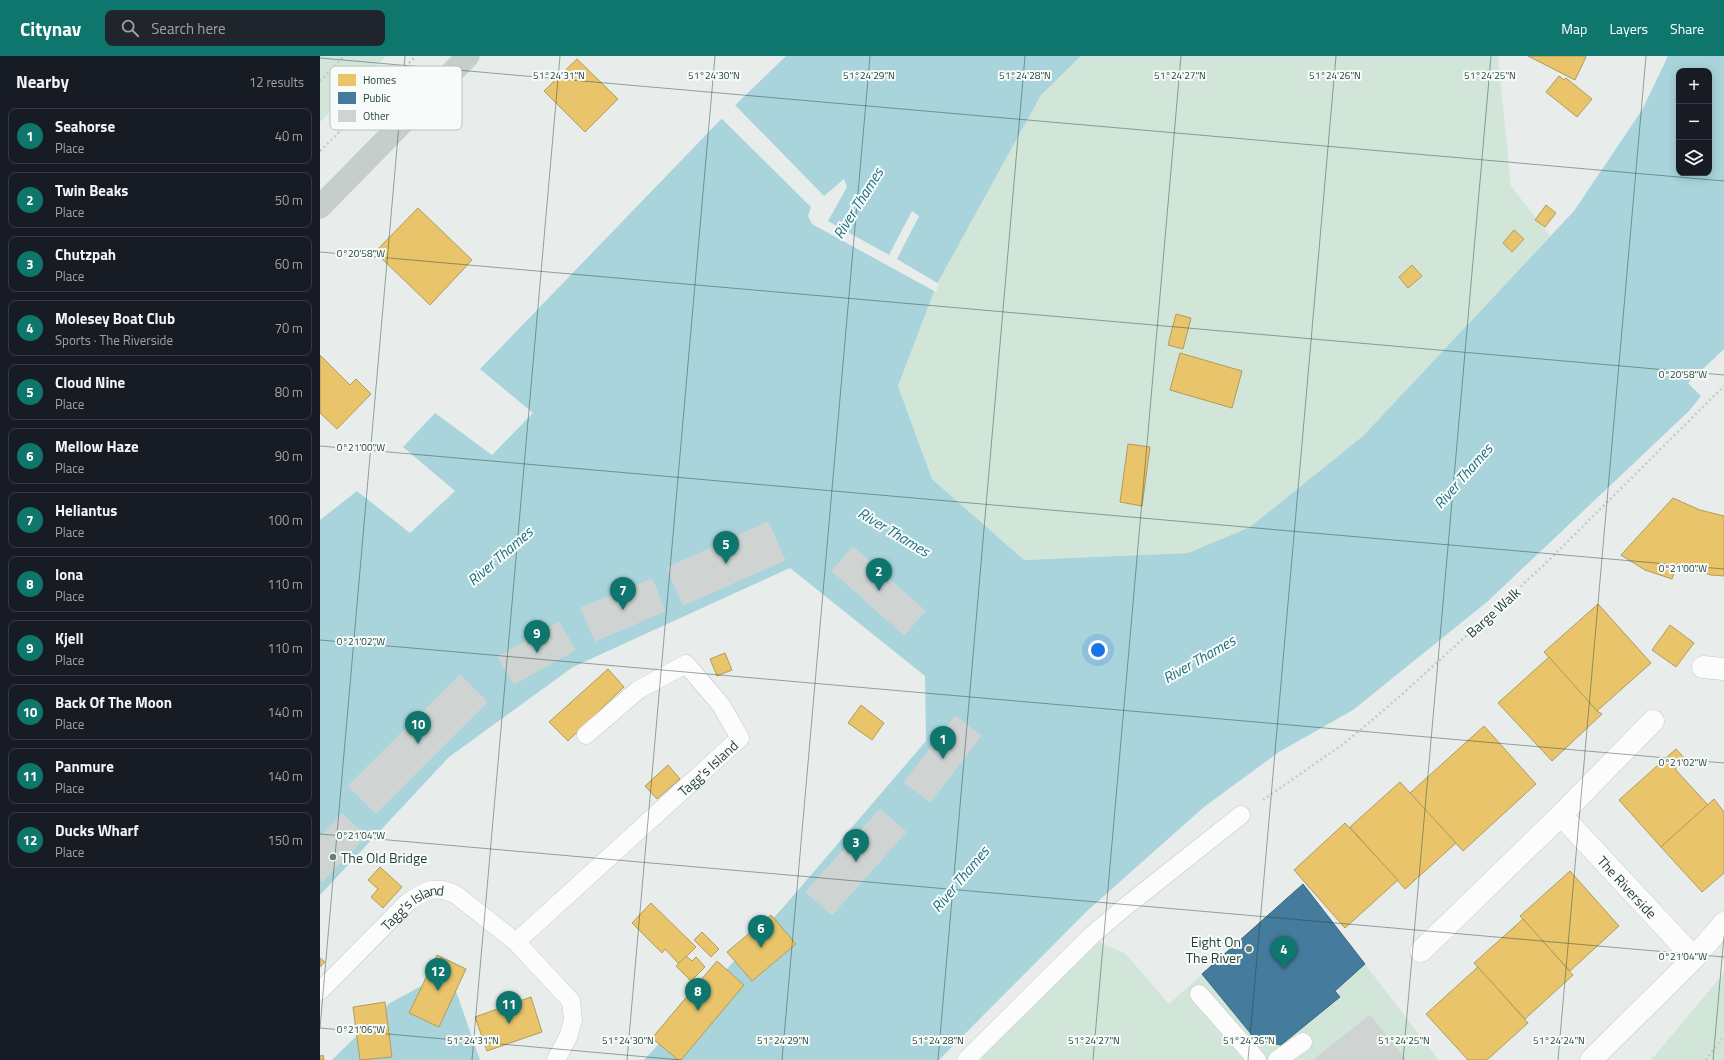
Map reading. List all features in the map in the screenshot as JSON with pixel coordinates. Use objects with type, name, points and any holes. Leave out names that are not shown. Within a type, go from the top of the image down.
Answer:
[{"type":"highway","points":[[458,66],[468,56]]},
{"type":"highway","points":[[320,207],[395,130]]},
{"type":"street","points":[[1421,951],[1561,816],[1653,721]]},
{"type":"street","name":"The Riverside","points":[[1561,816],[1694,958]]},
{"type":"street","points":[[1591,1060],[1694,958],[1724,923]]},
{"type":"lane","name":"Tagg's Island","points":[[516,942],[740,738],[721,705],[686,664],[638,690],[586,735]]},
{"type":"lane","points":[[966,1060],[1092,935],[1124,907],[1242,815]]},
{"type":"lane","name":"Tagg's Island","points":[[320,991],[408,902],[418,895],[432,889],[443,889],[455,894],[516,942],[571,1001],[573,1020],[568,1037],[556,1060]]},
{"type":"lane","points":[[1199,994],[1257,1060]]},
{"type":"lane","points":[[1277,1060],[1303,1042]]},
{"type":"path","points":[[334,66],[344,56]]},
{"type":"path","points":[[406,66],[416,56]]},
{"type":"path","points":[[320,81],[330,71]]},
{"type":"path","points":[[320,151],[341,130]]},
{"type":"path","name":"Barge Walk","points":[[1242,815],[1346,742],[1398,698],[1545,564],[1724,386]]},
{"type":"path","points":[[1706,1060],[1724,1036]]},
{"type":"green space","points":[[320,56],[386,56],[376,66],[330,66],[330,112],[320,122]]},
{"type":"green space","points":[[1081,56],[1498,56],[1511,186],[1550,236],[1363,436],[1250,527],[1188,553],[1024,560],[932,479],[898,386],[937,284],[1041,95]]},
{"type":"green space","points":[[1303,884],[1439,1060],[978,1060],[1099,942],[1125,953],[1169,1004]]},
{"type":"green space","points":[[1724,973],[1724,1060],[1651,1060]]},
{"type":"water","name":"River Thames","points":[[786,56],[1081,56],[1041,95],[937,284],[898,386],[932,479],[1024,560],[1188,553],[1250,527],[1363,436],[1574,211],[1642,110],[1668,56],[1724,56],[1724,349],[1688,383],[1701,396],[1689,411],[1487,602],[1353,710],[1279,752],[1204,807],[1087,911],[939,1060],[644,1060],[787,903],[926,741],[925,676],[790,568],[573,667],[449,757],[320,895],[320,520],[357,491],[410,533],[455,491],[403,447],[435,413],[492,455],[533,413],[480,369],[729,111]]},
{"type":"water","points":[[449,971],[480,1060],[332,1060],[390,1003]]},
{"type":"pier","points":[[734,104],[824,196],[844,179],[847,187],[828,221],[889,255],[912,211],[919,216],[897,259],[939,284],[936,292],[812,224],[808,216],[811,207],[720,117]]},
{"type":"building: Homes","points":[[1528,56],[1585,56],[1586,57],[1575,80]]},
{"type":"building: Homes","points":[[577,59],[618,99],[585,132],[544,91]]},
{"type":"building: Homes","points":[[1559,76],[1564,80],[1566,78],[1592,99],[1577,117],[1546,92]]},
{"type":"building: Homes","points":[[1546,205],[1556,213],[1545,227],[1535,220]]},
{"type":"building: Homes","points":[[418,208],[472,260],[430,305],[375,252]]},
{"type":"building: Homes","points":[[1514,230],[1524,239],[1512,252],[1503,243]]},
{"type":"building: Homes","points":[[1412,265],[1422,276],[1408,288],[1399,277]]},
{"type":"building: Homes","points":[[1176,314],[1191,318],[1183,349],[1168,345]]},
{"type":"building: Homes","points":[[1180,353],[1242,371],[1232,408],[1170,390]]},
{"type":"building: Homes","points":[[320,355],[350,385],[356,379],[371,394],[337,429],[320,413]]},
{"type":"building: Homes","points":[[1128,444],[1150,447],[1142,506],[1120,502]]},
{"type":"building: Homes","points":[[1673,498],[1700,510],[1724,516],[1724,576],[1711,575],[1677,565],[1672,579],[1645,570],[1621,555]]},
{"type":"building: Homes","points":[[1598,604],[1651,663],[1597,711],[1544,652]]},
{"type":"building: Homes","points":[[1670,625],[1694,643],[1676,667],[1652,650]]},
{"type":"building: Homes","points":[[725,653],[732,670],[717,676],[710,659]]},
{"type":"building: Homes","points":[[1549,657],[1597,711],[1602,714],[1552,761],[1498,703]]},
{"type":"building: Homes","points":[[608,669],[624,687],[568,741],[549,722]]},
{"type":"building: Homes","points":[[861,705],[884,723],[872,740],[848,723]]},
{"type":"building: Homes","points":[[1484,726],[1536,784],[1463,851],[1410,793]]},
{"type":"building: Homes","points":[[1676,749],[1686,760],[1675,769],[1708,805],[1661,847],[1619,800]]},
{"type":"building: Homes","points":[[668,765],[680,779],[657,799],[645,786]]},
{"type":"building: Homes","points":[[1400,782],[1456,843],[1405,889],[1350,827]]},
{"type":"building: Homes","points":[[1714,799],[1724,812],[1724,873],[1702,892],[1661,847]]},
{"type":"building: Homes","points":[[1345,823],[1398,880],[1345,928],[1294,870]]},
{"type":"building: Homes","points":[[380,867],[402,887],[383,908],[371,897],[378,889],[368,880]]},
{"type":"building: Homes","points":[[1570,871],[1619,926],[1570,971],[1520,916]]},
{"type":"building: Homes","points":[[651,903],[696,947],[679,964],[665,949],[662,953],[632,923]]},
{"type":"building: Homes","points":[[771,915],[796,944],[752,981],[727,952]]},
{"type":"building: Homes","points":[[1523,919],[1573,975],[1525,1019],[1474,963]]},
{"type":"building: Homes","points":[[702,932],[719,949],[711,957],[694,940]]},
{"type":"building: Homes","points":[[437,955],[466,969],[439,1027],[409,1013]]},
{"type":"building: Homes","points":[[686,956],[692,961],[696,957],[705,967],[691,981],[676,966]]},
{"type":"building: Homes","points":[[320,958],[325,962],[320,967]]},
{"type":"building: Homes","points":[[717,961],[744,985],[681,1060],[678,1060],[652,1038]]},
{"type":"building: Homes","points":[[1478,967],[1528,1023],[1487,1060],[1468,1060],[1426,1014]]},
{"type":"building: Homes","points":[[531,997],[542,1032],[487,1051],[475,1017]]},
{"type":"building: Homes","points":[[385,1002],[392,1057],[360,1060],[353,1007]]},
{"type":"building: Homes","points":[[323,1055],[324,1060],[320,1060],[320,1056]]},
{"type":"building: Public","points":[[1303,884],[1365,964],[1335,991],[1340,997],[1281,1045],[1256,1040],[1202,974]]},
{"type":"building: Other","points":[[768,522],[785,560],[683,605],[667,568]]},
{"type":"building: Other","points":[[853,547],[925,611],[904,635],[832,571]]},
{"type":"building: Other","points":[[652,579],[665,611],[595,641],[581,608]]},
{"type":"building: Other","points":[[559,622],[575,650],[514,684],[498,657]]},
{"type":"building: Other","points":[[460,675],[487,702],[376,813],[348,786]]},
{"type":"building: Other","points":[[956,716],[981,736],[930,802],[904,782]]},
{"type":"building: Other","points":[[880,809],[906,832],[832,915],[806,892]]},
{"type":"building: Other","name":"The Old Bridge","points":[[342,814],[366,836],[323,881],[320,878],[320,837]]},
{"type":"building: Other","points":[[1370,1015],[1406,1060],[1313,1060]]},
{"type":"place","name":"Cloud Nine","points":[[726,564]]},
{"type":"place","name":"Twin Beaks","points":[[879,591]]},
{"type":"place","name":"Heliantus","points":[[623,610]]},
{"type":"place","name":"Kjell","points":[[537,653]]},
{"type":"place","name":"Back Of The Moon","points":[[418,744]]},
{"type":"place","name":"Seahorse","points":[[943,759]]},
{"type":"place","name":"The Old Bridge","points":[[333,857]]},
{"type":"place","name":"Chutzpah","points":[[856,862]]},
{"type":"place","name":"Mellow Haze","points":[[761,948]]},
{"type":"place","name":"Eight On The River","points":[[1249,949]]},
{"type":"place","name":"Molesey Boat Club","points":[[1284,969]]},
{"type":"place","name":"Ducks Wharf","points":[[438,991]]},
{"type":"place","name":"Iona","points":[[698,1011]]},
{"type":"place","name":"Panmure","points":[[509,1024]]}]
